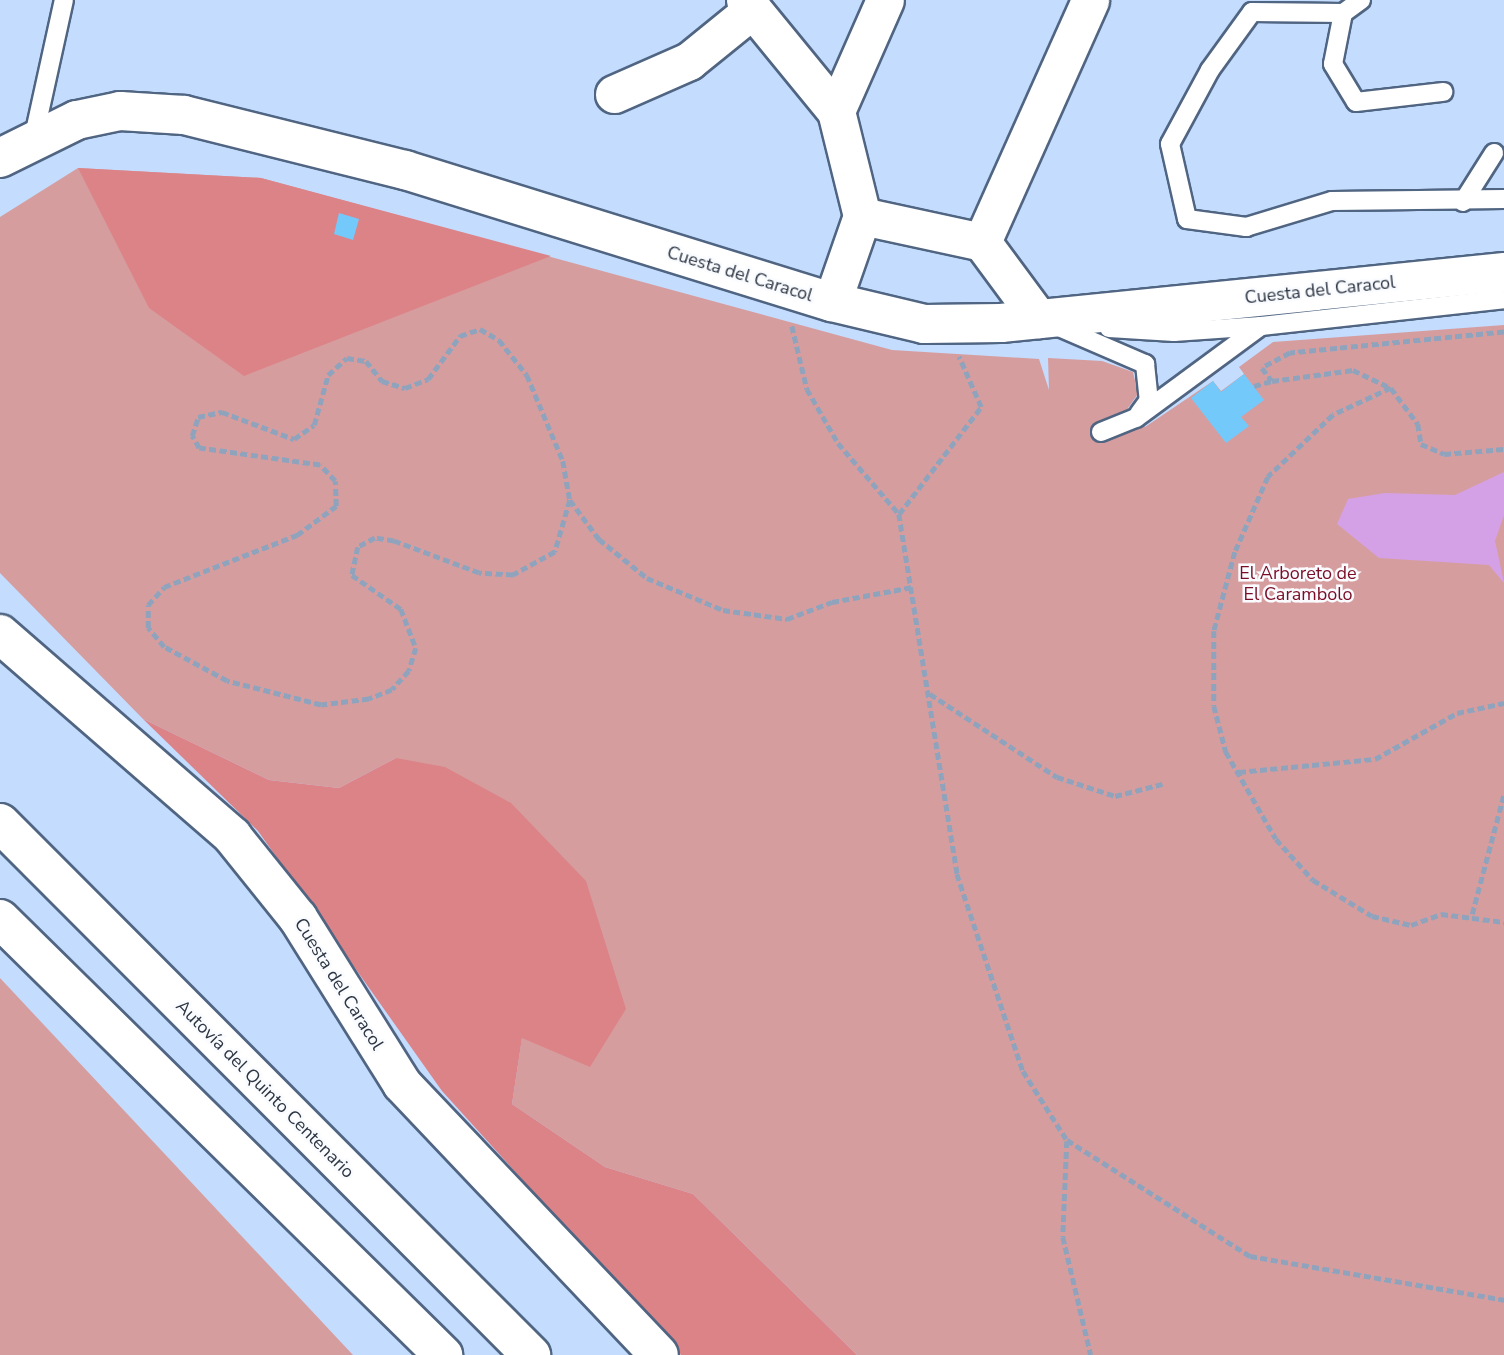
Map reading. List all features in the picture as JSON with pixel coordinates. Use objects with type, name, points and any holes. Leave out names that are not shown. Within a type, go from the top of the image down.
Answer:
[{"type":"main road","name":"Cuesta del Caracol","points":[[0,158],[34,136],[120,111],[184,115],[405,170],[832,302],[944,325],[1039,319],[1504,272]]},
{"type":"main road","name":"Cuesta del Caracol","points":[[0,634],[232,836],[298,918],[402,1084],[659,1355]]},
{"type":"main road","name":"Autovía del Quinto Centenario","points":[[0,823],[531,1355]]},
{"type":"main road","points":[[0,919],[443,1355]]},
{"type":"street","points":[[836,111],[885,0]]},
{"type":"street","points":[[982,242],[1090,0]]},
{"type":"street","points":[[614,94],[689,61],[749,4],[836,111],[862,216],[832,302]]},
{"type":"street","points":[[862,216],[982,242],[1039,319]]},
{"type":"lane","points":[[34,136],[64,0]]},
{"type":"lane","points":[[1361,0],[1343,13],[1252,12],[1210,70],[1170,144],[1187,219],[1246,227],[1332,201],[1504,200]]},
{"type":"lane","points":[[1343,13],[1333,64],[1356,102],[1443,92]]},
{"type":"lane","points":[[1464,202],[1494,153]]},
{"type":"lane","points":[[1039,319],[1174,332],[1261,326],[1504,299]]},
{"type":"lane","points":[[1039,319],[1145,365],[1149,400],[1136,418]]},
{"type":"lane","points":[[1101,432],[1136,418],[1261,326]]},
{"type":"path","points":[[792,290],[792,340],[807,389],[838,443],[899,514],[914,587],[957,874],[1023,1071],[1067,1140],[1250,1256],[1504,1300]]},
{"type":"path","points":[[899,514],[981,407],[944,325]]},
{"type":"path","points":[[570,500],[555,552],[513,575],[480,573],[394,541],[375,538],[358,547],[352,575],[401,609],[416,648],[409,671],[392,690],[369,699],[320,705],[227,681],[164,646],[148,628],[148,605],[164,587],[297,535],[336,506],[335,481],[320,465],[199,448],[192,436],[198,417],[222,412],[294,439],[314,425],[328,375],[346,358],[366,361],[382,381],[405,388],[428,379],[460,336],[480,329],[499,340],[527,375],[563,461],[570,500],[599,539],[648,578],[723,610],[787,619],[832,602],[914,587]]},
{"type":"path","points":[[1272,381],[1262,368],[1290,353],[1504,332]]},
{"type":"path","points":[[1254,386],[1353,370],[1391,388],[1418,424],[1421,444],[1444,454],[1504,449]]},
{"type":"path","points":[[1391,388],[1333,415],[1268,477],[1235,552],[1214,631],[1214,706],[1226,752],[1276,839],[1313,880],[1372,916],[1411,925],[1441,914],[1472,914],[1504,922]]},
{"type":"path","points":[[930,693],[1057,778],[1115,796],[1162,784]]},
{"type":"path","points":[[1239,772],[1375,759],[1457,713],[1504,703]]},
{"type":"path","points":[[1472,914],[1504,794]]},
{"type":"path","points":[[1067,1140],[1063,1237],[1091,1355]]},
{"type":"green space","name":"El Arboreto de El Carambolo","points":[[78,168],[261,178],[892,350],[1039,359],[1049,390],[1048,358],[1102,361],[1133,372],[1138,394],[1128,408],[1145,427],[1213,381],[1221,391],[1244,374],[1239,367],[1273,342],[1504,325],[1504,1355],[857,1355],[693,1194],[605,1167],[512,1104],[522,1037],[396,758],[339,788],[269,780],[143,719],[0,573],[0,217]]},
{"type":"green space","points":[[0,978],[353,1355],[0,1355]]},
{"type":"shaded area","points":[[78,168],[261,178],[551,256],[244,376],[149,308]]},
{"type":"shaded area","points":[[1504,472],[1504,515],[1495,541],[1504,583],[1489,565],[1379,558],[1337,524],[1348,499],[1385,493],[1455,495]]},
{"type":"shaded area","points":[[143,719],[269,780],[339,788],[396,758],[445,767],[511,803],[586,881],[626,1009],[590,1067],[522,1038],[512,1104],[605,1167],[693,1194],[857,1355],[681,1355],[442,1091],[258,831]]},
{"type":"building","points":[[339,213],[359,219],[353,240],[334,234]]},
{"type":"building","points":[[1244,374],[1264,400],[1241,417],[1249,426],[1226,443],[1191,398],[1213,381],[1221,392]]}]
